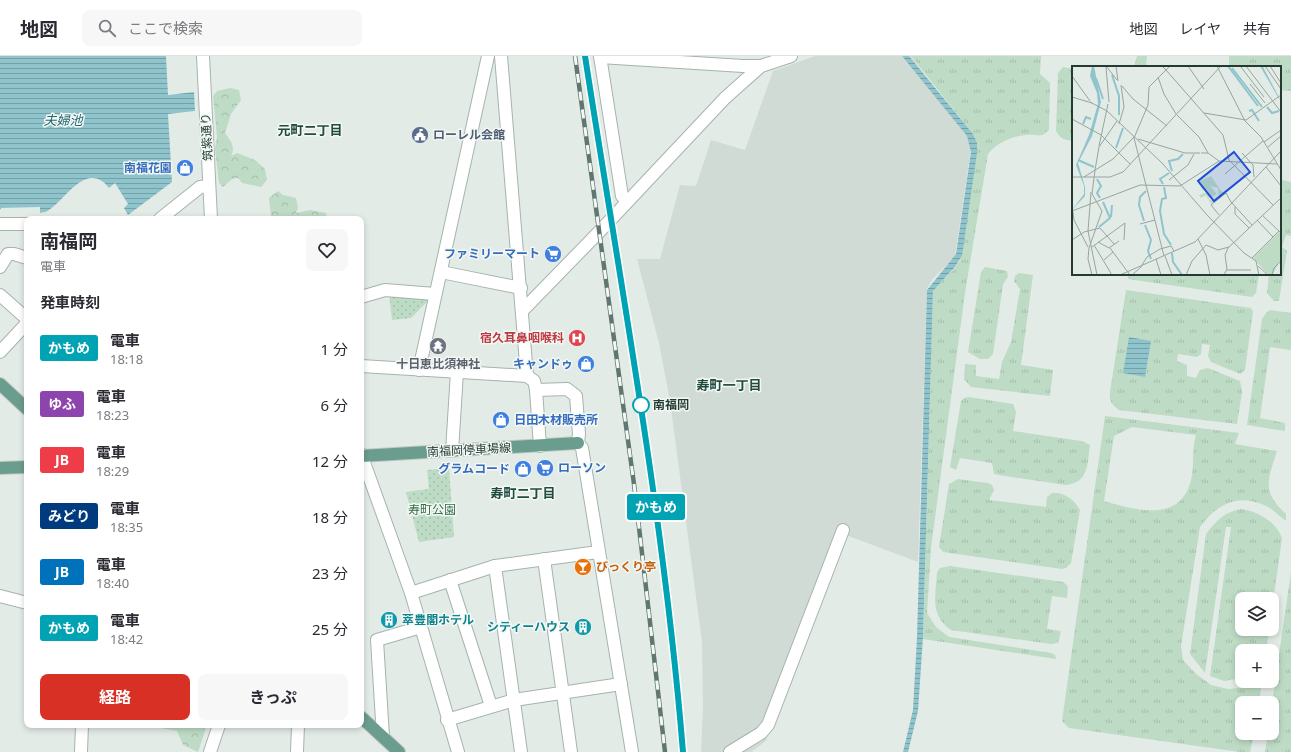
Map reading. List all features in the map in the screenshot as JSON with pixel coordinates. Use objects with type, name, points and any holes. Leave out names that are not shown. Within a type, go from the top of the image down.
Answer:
[{"type":"main road","points":[[0,384],[24,406]]},
{"type":"main road","name":"南福岡停車場線","points":[[364,455],[578,443]]},
{"type":"main road","points":[[0,468],[24,467]]},
{"type":"main road","points":[[364,720],[399,752]]},
{"type":"street","name":"筑紫通り","points":[[203,56],[211,216]]},
{"type":"street","points":[[419,370],[488,56]]},
{"type":"street","points":[[501,56],[523,310],[527,376]]},
{"type":"street","points":[[523,310],[725,98],[760,66],[791,56]]},
{"type":"street","points":[[627,202],[622,196],[600,57],[715,60],[760,66]]},
{"type":"street","points":[[164,216],[200,187],[209,186]]},
{"type":"street","points":[[0,224],[24,224]]},
{"type":"street","points":[[0,266],[8,254],[24,257]]},
{"type":"street","points":[[441,272],[521,288]]},
{"type":"street","points":[[364,296],[386,290],[435,294]]},
{"type":"street","points":[[0,295],[24,316]]},
{"type":"street","points":[[0,352],[24,326]]},
{"type":"street","points":[[364,366],[527,376],[534,382],[536,390],[540,446]]},
{"type":"street","points":[[452,451],[457,372]]},
{"type":"street","points":[[536,390],[567,389],[576,396],[579,434],[578,443],[582,448],[632,752]]},
{"type":"street","points":[[364,463],[411,593],[447,720],[458,752]]},
{"type":"street","points":[[730,752],[761,733],[768,725],[843,530]]},
{"type":"street","points":[[411,593],[495,566],[598,552]]},
{"type":"street","points":[[544,559],[571,752]]},
{"type":"street","points":[[495,566],[522,752]]},
{"type":"street","points":[[450,580],[491,706]]},
{"type":"street","points":[[0,596],[24,602]]},
{"type":"street","points":[[382,737],[377,640],[421,627]]},
{"type":"street","points":[[447,720],[514,700],[621,684]]},
{"type":"street","points":[[81,752],[82,728]]},
{"type":"street","points":[[210,752],[218,728]]},
{"type":"street","points":[[297,752],[298,728]]},
{"type":"shaded area","points":[[815,56],[911,56],[972,142],[955,256],[932,280],[927,289],[918,562],[846,535],[766,741],[751,752],[701,752],[703,706],[702,642],[670,401],[659,343],[637,259],[660,259],[680,185],[696,186],[711,140],[745,150],[773,71]]},
{"type":"green space","points":[[911,56],[1041,56],[1040,74],[1050,83],[1049,129],[1042,135],[1027,135],[1011,138],[996,146],[988,154],[965,293],[931,548],[927,613],[936,627],[949,637],[1051,653],[1055,655],[1056,659],[923,639],[933,291],[955,268],[961,259],[977,144],[973,134]]},
{"type":"green space","points":[[1137,56],[1147,56],[1146,65],[1134,66]]},
{"type":"green space","points":[[1229,56],[1244,56],[1237,62],[1239,66],[1229,66]]},
{"type":"green space","points":[[1234,56],[1291,56],[1291,91],[1281,90],[1281,66],[1233,66]]},
{"type":"green space","points":[[1063,67],[1072,69],[1072,141],[1063,139],[1056,131],[1058,73]]},
{"type":"green space","points":[[230,88],[239,90],[241,100],[231,114],[225,133],[233,146],[231,156],[237,153],[255,160],[265,169],[267,180],[261,187],[242,183],[238,178],[232,179],[223,187],[219,183],[215,149],[217,137],[213,96],[217,91]]},
{"type":"green space","points":[[1282,180],[1291,182],[1291,236],[1286,235],[1282,247],[1287,251],[1279,301],[1274,301],[1267,293],[1269,275],[1281,275]]},
{"type":"green space","points":[[278,191],[283,195],[296,198],[298,208],[296,213],[310,210],[326,213],[326,216],[271,216],[269,198]]},
{"type":"green space","points":[[985,267],[1007,271],[1008,277],[1003,284],[993,354],[988,359],[980,359],[968,352],[981,272]]},
{"type":"green space","points":[[1019,273],[1033,275],[1021,365],[1053,370],[1050,396],[971,387],[964,379],[965,364],[976,365],[976,376],[999,379],[1002,362],[1011,342],[1020,289],[1014,281],[1015,276]]},
{"type":"green space","points":[[1128,275],[1259,275],[1256,293],[1252,297],[1128,279]]},
{"type":"green space","points":[[1126,290],[1251,308],[1253,312],[1245,370],[1240,374],[1211,362],[1208,356],[1210,345],[1202,344],[1201,354],[1197,357],[1178,354],[1177,361],[1187,365],[1187,376],[1196,378],[1200,370],[1208,368],[1240,381],[1242,392],[1237,424],[1119,410],[1113,404],[1110,398],[1110,392]]},
{"type":"green space","points":[[389,293],[431,298],[411,318],[392,320]]},
{"type":"green space","points":[[1270,310],[1291,313],[1291,350],[1270,347],[1260,418],[1285,423],[1285,431],[1247,425],[1262,319]]},
{"type":"green space","points":[[969,397],[1013,404],[1016,412],[1013,431],[1081,441],[1090,445],[1087,466],[1083,477],[1073,484],[1065,485],[999,475],[994,474],[992,463],[960,458],[956,470],[950,467],[961,401],[964,398]]},
{"type":"green space","points":[[1105,416],[1239,433],[1235,444],[1277,451],[1269,478],[1269,485],[1273,499],[1286,514],[1286,521],[1267,506],[1245,500],[1228,503],[1220,507],[1206,519],[1200,527],[1181,646],[1183,660],[1195,673],[1211,685],[1228,689],[1261,688],[1260,696],[1235,696],[1235,740],[1253,740],[1250,752],[1240,752],[1069,728],[1062,721]],"holes":[[[1132,427],[1196,435],[1192,475],[1187,491],[1180,501],[1170,507],[1158,510],[1131,508],[1104,501],[1114,436]]]},
{"type":"green space","name":"寿町公園","points":[[449,468],[454,537],[419,542],[406,492],[429,489],[427,470]]},
{"type":"green space","points":[[958,479],[988,483],[992,485],[994,490],[989,500],[1046,507],[1047,497],[1052,493],[1065,495],[1068,497],[1080,510],[1071,563],[1066,568],[1062,569],[943,552],[939,547],[949,484]]},
{"type":"green space","points":[[1241,509],[1247,510],[1266,518],[1279,532],[1282,538],[1274,592],[1235,592],[1235,636],[1268,636],[1267,644],[1235,644],[1235,679],[1224,681],[1210,676],[1231,527],[1226,527],[1205,673],[1190,654],[1206,534],[1221,517],[1230,512]]},
{"type":"green space","points":[[950,566],[1063,582],[1068,586],[1067,598],[1052,596],[1047,629],[1061,631],[1058,643],[1051,644],[951,630],[939,618],[935,604],[937,572],[940,568]]},
{"type":"green space","points":[[1291,572],[1291,752],[1265,752],[1267,740],[1279,740],[1279,696],[1273,696],[1274,688],[1279,688],[1279,655]]},
{"type":"green space","points":[[160,728],[206,728],[198,752],[183,745],[177,731]]},
{"type":"water","name":"夫婦池","points":[[0,56],[166,56],[168,95],[194,92],[195,111],[168,114],[172,182],[128,215],[124,208],[128,204],[115,183],[109,188],[101,180],[93,178],[77,184],[56,205],[46,212],[40,213],[40,207],[1,208],[0,210]]},
{"type":"water","points":[[902,56],[909,56],[973,134],[977,143],[977,153],[962,256],[955,267],[933,291],[923,637],[918,711],[908,752],[903,752],[913,710],[917,637],[927,290],[956,254],[971,152],[967,136]]},
{"type":"water","points":[[1129,337],[1151,341],[1145,377],[1123,373]]},
{"type":"railway","points":[[575,56],[634,484],[665,752]]},
{"type":"railway","points":[[585,56],[641,403],[665,577],[683,752]]},
{"type":"train","name":"かもめ","points":[[585,56],[628,316],[659,526],[672,637],[683,752]]},
{"type":"place","name":"ローレル会館","points":[[420,135]]},
{"type":"place","name":"南福花園","points":[[185,168]]},
{"type":"place","name":"ファミリーマート","points":[[553,254]]},
{"type":"place","name":"宿久耳鼻咽喉科","points":[[577,338]]},
{"type":"place","name":"十日恵比須神社","points":[[438,346]]},
{"type":"place","name":"キャンドゥ","points":[[586,364]]},
{"type":"place","name":"南福岡","points":[[641,405]]},
{"type":"place","name":"日田木材販売所","points":[[501,420]]},
{"type":"place","name":"ローソン","points":[[545,468]]},
{"type":"place","name":"グラムコード","points":[[523,469]]},
{"type":"place","name":"びっくり亭","points":[[583,567]]},
{"type":"place","name":"萃豊閣ホテル","points":[[389,620]]},
{"type":"place","name":"シティーハウス","points":[[583,627]]},
{"type":"district","name":"元町二丁目","points":[[310,130]]},
{"type":"district","name":"寿町一丁目","points":[[729,385]]},
{"type":"district","name":"寿町二丁目","points":[[523,493]]}]
